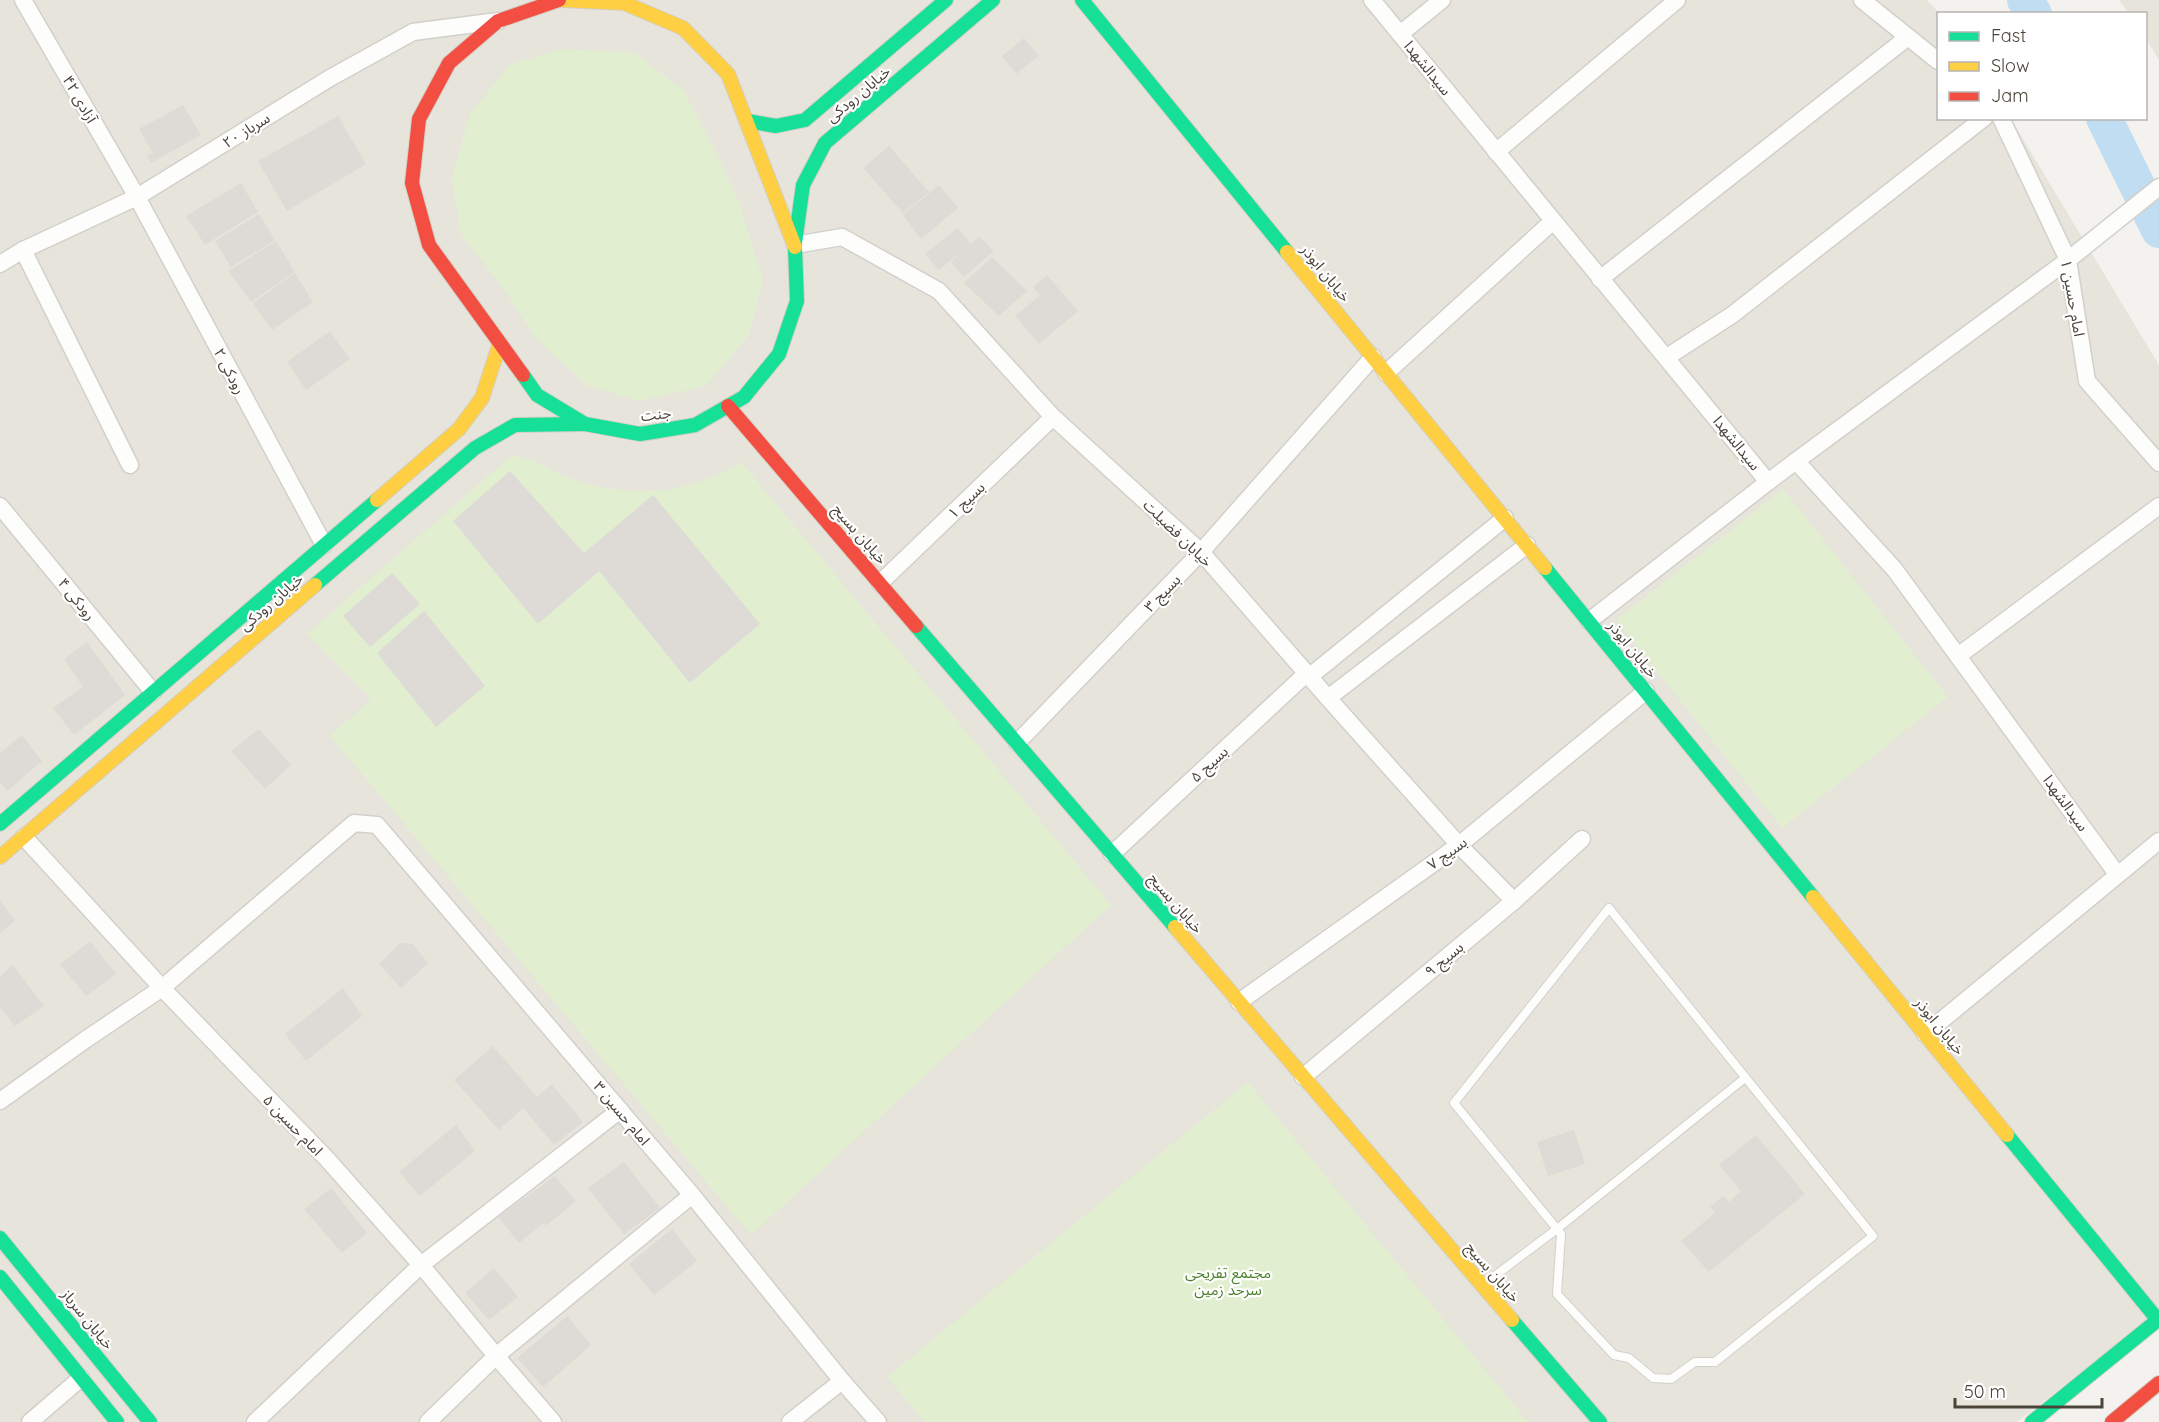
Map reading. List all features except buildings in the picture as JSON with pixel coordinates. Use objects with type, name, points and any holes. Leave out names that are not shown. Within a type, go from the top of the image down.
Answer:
[{"type":"main road","name":"جنت","points":[[561,0],[624,3],[683,28],[728,74],[795,245],[797,301],[779,354],[744,397],[695,425],[640,435],[585,424],[537,395],[429,245],[412,183],[419,119],[449,63],[503,16],[561,0]]},
{"type":"main road","name":"خیابان رودکی","points":[[747,121],[776,126],[805,120],[946,0]]},
{"type":"main road","name":"خیابان رودکی","points":[[795,245],[803,185],[825,143],[993,0]]},
{"type":"main road","name":"خیابان ابوذر","points":[[1082,0],[2158,1319]]},
{"type":"main road","name":"خیابان رودکی","points":[[0,824],[459,429],[482,398],[500,343]]},
{"type":"main road","name":"خیابان بسیج","points":[[728,406],[1600,1422]]},
{"type":"main road","name":"خیابان رودکی","points":[[0,857],[475,448],[515,425],[585,424]]},
{"type":"main road","name":"خیابان سرباز","points":[[0,1238],[150,1422]]},
{"type":"main road","points":[[0,1277],[117,1422]]},
{"type":"main road","points":[[2032,1422],[2158,1319]]},
{"type":"main road","points":[[81,1378],[100,1361]]},
{"type":"main road","points":[[2112,1422],[2159,1383]]},
{"type":"street","name":"آزادی ۴۲","points":[[23,0],[137,197]]},
{"type":"street","name":"سیدالشهدا","points":[[1372,0],[1768,482],[1796,461],[1895,570],[2117,874]]},
{"type":"street","points":[[1400,34],[1442,0]]},
{"type":"street","points":[[1496,152],[1677,0]]},
{"type":"street","points":[[1862,0],[1937,61]]},
{"type":"street","name":"سرباز ۲۰","points":[[0,264],[23,250],[137,197],[330,78],[413,32],[503,16]]},
{"type":"street","points":[[1600,279],[1908,37]]},
{"type":"street","points":[[1667,357],[1732,315],[1981,120]]},
{"type":"street","name":"امام حسین ۱","points":[[2002,120],[2068,260],[2087,381],[2159,463]]},
{"type":"street","points":[[1796,461],[2068,260],[2159,187]]},
{"type":"street","name":"رودکی ۲","points":[[137,197],[324,545]]},
{"type":"street","points":[[1386,373],[1553,221]]},
{"type":"street","name":"خیابان فضیلت","points":[[795,245],[842,237],[939,291],[1053,417],[1201,552],[1307,675],[1460,845],[1514,901]]},
{"type":"street","points":[[23,250],[130,465]]},
{"type":"street","name":"بسیج ۳","points":[[1017,743],[1201,552],[1373,357]]},
{"type":"street","name":"بسیج ۱","points":[[880,583],[1053,417]]},
{"type":"street","points":[[1589,621],[1768,482]]},
{"type":"street","name":"رودکی ۴","points":[[0,506],[153,692]]},
{"type":"street","points":[[1958,656],[2159,506]]},
{"type":"street","name":"بسیج ۵","points":[[1112,854],[1307,675],[1505,518]]},
{"type":"street","points":[[1328,698],[1527,546]]},
{"type":"street","name":"بسیج ۷","points":[[1239,1002],[1460,845],[1646,691]]},
{"type":"street","name":"امام حسین ۳","points":[[162,988],[354,823],[377,825],[692,1195],[878,1422]]},
{"type":"street","name":"امام حسین ۵","points":[[24,837],[162,988],[327,1159],[421,1265],[553,1422]]},
{"type":"street","name":"بسیج ۹","points":[[1303,1077],[1514,901],[1582,839]]},
{"type":"street","points":[[1925,1034],[2159,841]]},
{"type":"street","points":[[0,1101],[162,988]]},
{"type":"street","points":[[255,1422],[421,1265],[620,1110]]},
{"type":"street","points":[[428,1422],[496,1356],[692,1195]]},
{"type":"street","points":[[30,1422],[81,1378]]},
{"type":"street","points":[[790,1422],[843,1381]]},
{"type":"lane","points":[[1609,908],[1873,1236],[1715,1362],[1695,1362],[1671,1379],[1653,1378],[1629,1358],[1614,1355],[1557,1294],[1561,1234],[1557,1229],[1454,1103],[1609,908]]},
{"type":"lane","points":[[1482,1285],[1557,1229],[1745,1078]]},
{"type":"shaded area","points":[[0,0],[1927,0],[1938,12],[1937,120],[2012,120],[2159,365],[2159,1311],[2017,1422],[0,1422]]},
{"type":"shaded area","points":[[2119,0],[2159,0],[2159,60],[2147,41],[2147,12],[2128,12]]},
{"type":"green space","points":[[562,49],[635,53],[684,91],[739,202],[763,280],[749,335],[706,386],[639,401],[586,385],[535,337],[500,284],[461,235],[452,178],[470,113],[511,64]]},
{"type":"green space","points":[[511,456],[533,461],[584,483],[637,491],[673,489],[690,485],[741,462],[1111,905],[751,1235],[330,736],[371,699],[307,634]]},
{"type":"green space","points":[[1783,489],[1948,697],[1782,828],[1616,620]]},
{"type":"green space","name":"مجتمع تفریحی سرحد زمین","points":[[1248,1082],[1528,1422],[925,1422],[887,1377]]},
{"type":"waterway","points":[[2025,0],[2033,12]]},
{"type":"waterway","points":[[2105,120],[2159,230]]},
{"type":"traffic: fast","points":[[747,121],[776,126],[805,120],[946,0]]},
{"type":"traffic: fast","points":[[795,243],[803,185],[825,143],[993,0]]},
{"type":"traffic: fast","points":[[1082,0],[1287,252]]},
{"type":"traffic: fast","points":[[523,375],[537,395],[585,424],[640,434],[695,425],[744,397],[779,354],[797,301],[795,247]]},
{"type":"traffic: fast","points":[[315,585],[475,448],[515,425],[585,424]]},
{"type":"traffic: fast","points":[[0,824],[377,500]]},
{"type":"traffic: fast","points":[[1545,568],[1813,897]]},
{"type":"traffic: fast","points":[[916,626],[1175,927]]},
{"type":"traffic: fast","points":[[2007,1135],[2158,1320]]},
{"type":"traffic: fast","points":[[0,1238],[150,1422]]},
{"type":"traffic: fast","points":[[0,1277],[117,1422]]},
{"type":"traffic: fast","points":[[2032,1422],[2159,1319]]},
{"type":"traffic: fast","points":[[1512,1320],[1600,1422]]},
{"type":"traffic: slow","points":[[562,0],[624,3],[683,28],[728,74],[795,247]]},
{"type":"traffic: slow","points":[[1287,252],[1545,568]]},
{"type":"traffic: slow","points":[[377,500],[459,429],[482,398],[500,343]]},
{"type":"traffic: slow","points":[[0,857],[315,585]]},
{"type":"traffic: slow","points":[[1813,897],[2007,1135]]},
{"type":"traffic: slow","points":[[1175,927],[1512,1320]]},
{"type":"traffic: jam","points":[[523,375],[429,245],[412,183],[419,119],[449,63],[498,21],[559,0]]},
{"type":"traffic: jam","points":[[728,406],[916,626]]},
{"type":"traffic: jam","points":[[2112,1422],[2159,1383]]}]
